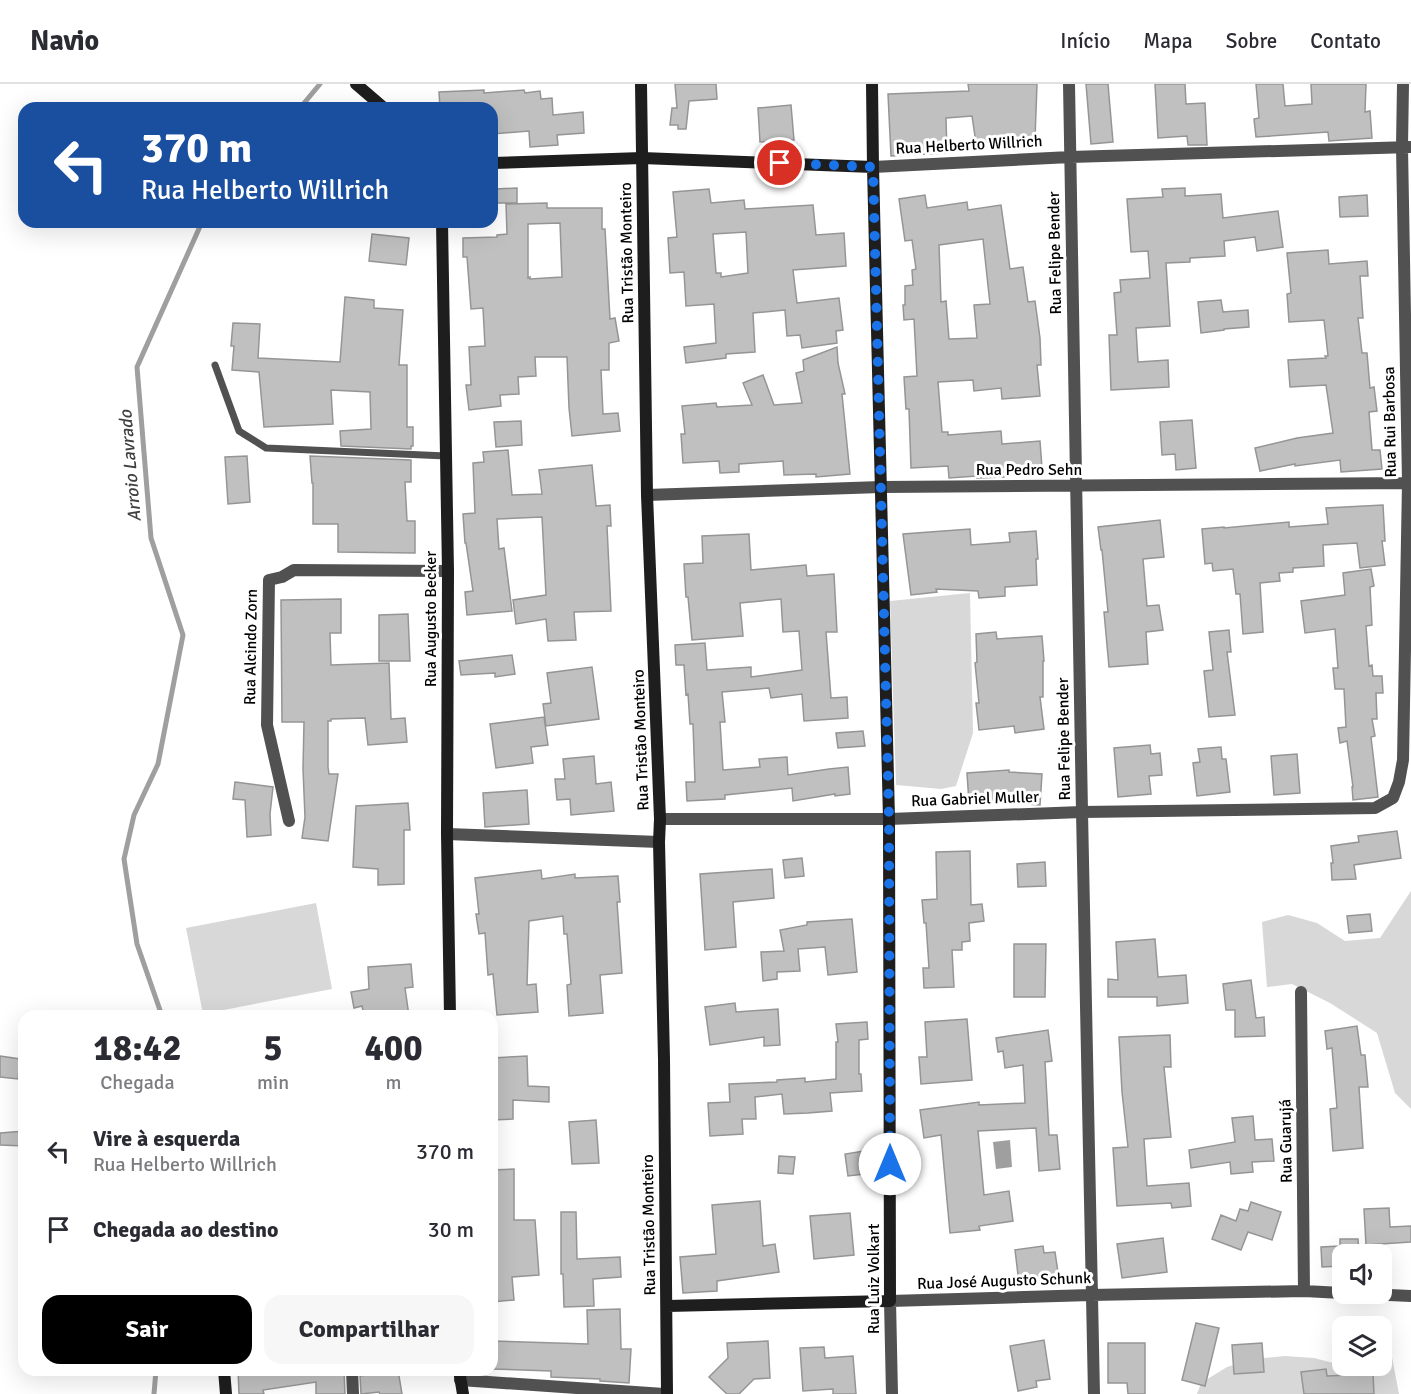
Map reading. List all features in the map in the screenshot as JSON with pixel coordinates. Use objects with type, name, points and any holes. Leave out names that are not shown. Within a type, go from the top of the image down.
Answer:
[{"type":"street","points":[[356,84],[377,102]]},
{"type":"street","name":"Rua Tristão Monteiro","points":[[641,84],[647,495],[660,819],[667,1306],[666,1394]]},
{"type":"street","name":"Rua Luiz Volkart","points":[[872,84],[889,819],[892,1394]]},
{"type":"street","name":"Rua Felipe Bender","points":[[1069,84],[1094,1394]]},
{"type":"street","name":"Rua Rui Barbosa","points":[[1403,84],[1406,147],[1410,483],[1403,760]]},
{"type":"street","name":"Rua Helberto Willrich","points":[[498,163],[642,158],[873,167],[1070,157],[1406,147]]},
{"type":"street","name":"Rua Augusto Becker","points":[[442,228],[448,571],[447,834],[450,1010]]},
{"type":"street","name":"Rua Pedro Sehn","points":[[647,495],[881,487],[1410,483]]},
{"type":"street","name":"Rua Alcindo Zorn","points":[[289,821],[267,725],[269,580],[282,577],[294,570],[448,571]]},
{"type":"street","name":"Rua Gabriel Muller","points":[[660,819],[889,819],[1082,812],[1375,808],[1393,798],[1403,760]]},
{"type":"street","points":[[447,834],[659,842]]},
{"type":"street","name":"Rua Guarujá","points":[[1301,992],[1304,1291]]},
{"type":"street","name":"Rua José Augusto Schunk","points":[[667,1306],[1091,1295],[1332,1292]]},
{"type":"street","name":"Rua José Augusto Schunk","points":[[1392,1295],[1411,1296]]},
{"type":"street","points":[[224,1376],[226,1394]]},
{"type":"street","points":[[352,1376],[353,1394]]},
{"type":"street","points":[[459,1376],[463,1394]]},
{"type":"street","points":[[470,1376],[666,1394]]},
{"type":"lane","points":[[215,365],[239,431],[266,448],[446,456]]},
{"type":"shaded area","points":[[970,593],[973,733],[956,786],[941,789],[896,785],[890,601]]},
{"type":"shaded area","points":[[1411,891],[1411,1109],[1395,1093],[1377,1033],[1330,1003],[1292,984],[1267,987],[1262,922],[1288,915],[1317,923],[1345,941],[1380,938]]},
{"type":"shaded area","points":[[316,903],[332,989],[224,1010],[202,1010],[186,928]]},
{"type":"shaded area","points":[[1010,1140],[1012,1167],[996,1169],[993,1142]]},
{"type":"shaded area","points":[[1285,1356],[1314,1358],[1332,1363],[1332,1376],[1392,1376],[1392,1357],[1399,1394],[1197,1394],[1201,1383],[1227,1367],[1255,1359]]},
{"type":"building","points":[[675,84],[716,84],[717,99],[689,101],[686,129],[678,129],[678,125],[670,125],[672,108],[677,108]]},
{"type":"building","points":[[968,84],[1037,84],[1035,139],[995,138],[995,140],[976,143],[972,116],[946,118],[947,153],[891,156],[888,94],[969,91]]},
{"type":"building","points":[[1086,84],[1108,84],[1113,142],[1091,144]]},
{"type":"building","points":[[1155,84],[1185,84],[1186,104],[1205,103],[1207,145],[1188,145],[1187,136],[1158,138]]},
{"type":"building","points":[[1256,84],[1283,84],[1285,106],[1312,104],[1311,84],[1366,84],[1365,112],[1370,111],[1372,138],[1329,141],[1328,132],[1256,137],[1254,119],[1259,118]]},
{"type":"building","points":[[484,90],[484,93],[524,90],[525,93],[540,91],[541,99],[552,98],[553,115],[583,112],[584,133],[557,135],[558,145],[530,147],[529,131],[498,134],[498,102],[440,102],[439,92]]},
{"type":"building","points":[[791,105],[794,140],[760,142],[758,108]]},
{"type":"building","points":[[517,188],[517,203],[498,203],[498,189]]},
{"type":"building","points":[[1185,188],[1185,196],[1221,194],[1223,218],[1278,211],[1283,247],[1257,251],[1255,237],[1224,241],[1225,256],[1190,258],[1190,262],[1166,263],[1170,326],[1136,328],[1138,362],[1168,360],[1169,387],[1111,390],[1109,335],[1117,335],[1114,293],[1121,292],[1120,280],[1150,278],[1148,251],[1131,252],[1127,199],[1163,197],[1162,189]]},
{"type":"building","points":[[709,189],[711,203],[744,200],[745,209],[813,205],[816,235],[844,233],[846,266],[793,270],[797,303],[839,298],[843,330],[836,331],[837,343],[802,348],[800,335],[787,336],[785,310],[753,313],[755,352],[726,354],[726,358],[686,363],[684,347],[716,343],[714,304],[686,306],[684,272],[670,273],[668,238],[677,237],[673,192]],"holes":[[[746,232],[748,273],[721,277],[721,273],[716,273],[713,234]]]},
{"type":"building","points":[[925,195],[927,208],[967,202],[968,210],[1001,205],[1010,269],[1023,267],[1028,302],[1035,301],[1040,338],[1041,365],[1037,365],[1040,396],[1002,399],[1001,388],[974,391],[973,380],[938,382],[942,432],[948,432],[948,435],[1001,431],[1002,444],[1040,441],[1042,468],[1004,472],[1004,477],[949,478],[948,466],[911,468],[909,409],[906,409],[904,377],[917,376],[914,319],[904,320],[903,305],[905,305],[905,286],[913,285],[912,270],[916,269],[912,240],[905,241],[899,199]],"holes":[[[983,239],[990,304],[974,305],[977,338],[949,339],[946,301],[941,302],[939,245]]]},
{"type":"building","points":[[1367,195],[1368,216],[1340,217],[1339,197]]},
{"type":"building","points":[[547,203],[547,208],[602,208],[610,319],[615,318],[619,341],[609,343],[609,370],[601,370],[603,414],[618,413],[620,431],[572,436],[567,357],[535,357],[536,376],[518,377],[519,394],[500,395],[501,406],[469,410],[466,385],[471,385],[469,347],[485,346],[483,308],[471,309],[467,257],[463,257],[463,238],[497,237],[497,235],[507,234],[506,204]],"holes":[[[560,223],[562,277],[528,278],[528,224]]]},
{"type":"building","points":[[372,234],[409,238],[406,265],[369,261]]},
{"type":"building","points":[[1328,250],[1329,264],[1367,261],[1368,276],[1360,276],[1363,318],[1358,318],[1362,353],[1367,353],[1370,388],[1374,387],[1377,411],[1369,412],[1372,450],[1380,450],[1382,469],[1341,472],[1340,460],[1295,466],[1295,464],[1260,471],[1255,448],[1297,438],[1333,433],[1326,385],[1290,387],[1288,360],[1328,356],[1324,320],[1289,322],[1287,294],[1291,293],[1287,253]]},
{"type":"building","points":[[345,297],[374,300],[374,308],[403,310],[399,365],[407,365],[407,427],[413,427],[411,449],[341,446],[340,431],[371,429],[370,392],[331,390],[333,424],[264,427],[259,372],[232,370],[233,323],[260,324],[258,358],[340,362]]},
{"type":"building","points":[[1221,300],[1223,312],[1248,310],[1249,327],[1201,333],[1198,302]]},
{"type":"building","points":[[837,347],[845,394],[842,394],[850,474],[816,477],[816,474],[784,475],[783,461],[739,464],[739,472],[720,473],[719,461],[683,463],[681,434],[685,434],[682,406],[716,403],[717,407],[752,405],[743,383],[763,375],[774,405],[802,403],[796,373],[804,371],[803,360]]},
{"type":"building","points":[[1192,420],[1196,468],[1176,470],[1175,454],[1162,455],[1160,422]]},
{"type":"building","points":[[521,421],[522,445],[496,447],[494,422]]},
{"type":"building","points":[[508,450],[512,495],[542,494],[539,470],[592,465],[596,506],[610,505],[611,526],[607,526],[611,611],[574,612],[576,640],[548,641],[546,619],[516,624],[513,600],[546,595],[542,517],[497,519],[499,549],[504,548],[512,611],[467,615],[465,592],[473,591],[463,514],[475,513],[473,463],[484,462],[483,452]]},
{"type":"building","points":[[247,456],[250,502],[228,504],[225,457]]},
{"type":"building","points":[[310,456],[411,460],[411,482],[405,482],[407,521],[415,521],[415,553],[338,552],[338,524],[313,524],[313,483]]},
{"type":"building","points":[[1383,505],[1385,541],[1382,541],[1385,565],[1360,568],[1357,543],[1323,545],[1324,566],[1293,568],[1293,572],[1279,573],[1280,581],[1260,583],[1263,632],[1243,634],[1240,594],[1236,594],[1233,569],[1213,571],[1212,563],[1205,564],[1202,529],[1289,522],[1289,527],[1328,524],[1326,508]]},
{"type":"building","points":[[1160,520],[1164,557],[1143,559],[1147,606],[1159,605],[1163,630],[1146,632],[1148,664],[1109,667],[1104,612],[1108,612],[1098,527]]},
{"type":"building","points":[[970,529],[971,545],[1010,542],[1009,533],[1036,531],[1037,585],[1005,587],[1005,596],[979,598],[978,591],[936,589],[937,592],[911,595],[903,534]]},
{"type":"building","points":[[749,534],[751,570],[806,565],[807,576],[834,574],[837,632],[826,632],[831,698],[847,697],[848,718],[804,721],[802,694],[771,698],[769,688],[722,692],[725,722],[720,722],[723,770],[760,767],[759,759],[787,757],[788,775],[848,767],[850,794],[835,796],[835,794],[793,801],[792,788],[725,795],[725,799],[687,801],[686,782],[695,782],[693,724],[690,724],[684,665],[676,665],[675,645],[705,643],[707,670],[751,667],[751,677],[802,670],[799,631],[783,632],[781,599],[740,603],[743,636],[692,640],[684,564],[703,563],[702,536]]},
{"type":"building","points":[[1371,569],[1374,586],[1370,587],[1372,625],[1366,626],[1369,666],[1372,665],[1373,676],[1382,676],[1383,693],[1376,693],[1377,719],[1372,719],[1375,736],[1371,737],[1378,797],[1353,800],[1347,741],[1340,743],[1338,728],[1346,727],[1344,689],[1335,689],[1333,668],[1338,668],[1335,629],[1305,633],[1301,601],[1345,595],[1343,573]]},
{"type":"building","points":[[341,599],[341,633],[330,633],[331,665],[389,663],[391,719],[405,718],[407,742],[368,745],[365,718],[328,721],[329,774],[338,774],[328,841],[302,838],[305,817],[304,722],[282,722],[281,600]]},
{"type":"building","points":[[408,614],[410,661],[379,661],[379,615]]},
{"type":"building","points":[[1229,630],[1231,652],[1227,652],[1235,715],[1209,717],[1204,671],[1213,670],[1209,632]]},
{"type":"building","points":[[996,632],[997,639],[1042,636],[1043,697],[1040,697],[1044,729],[1015,733],[1014,726],[979,730],[976,703],[979,703],[975,663],[977,662],[976,634]]},
{"type":"building","points":[[512,655],[515,674],[495,677],[495,673],[461,675],[459,661]]},
{"type":"building","points":[[592,667],[599,719],[546,726],[543,704],[551,703],[547,673]]},
{"type":"building","points":[[544,717],[548,745],[531,747],[533,763],[496,768],[490,724]]},
{"type":"building","points":[[863,731],[865,746],[838,748],[836,733]]},
{"type":"building","points":[[1150,745],[1151,754],[1160,753],[1162,775],[1149,776],[1151,794],[1118,797],[1114,748]]},
{"type":"building","points":[[1221,747],[1222,759],[1226,759],[1230,792],[1197,796],[1193,763],[1200,762],[1198,749]]},
{"type":"building","points":[[1297,754],[1300,793],[1274,795],[1271,756]]},
{"type":"building","points":[[594,756],[596,784],[611,782],[614,811],[571,815],[570,799],[557,800],[555,779],[565,779],[563,759]]},
{"type":"building","points":[[1009,770],[1009,772],[1042,774],[1040,805],[1014,803],[1014,799],[969,803],[967,773]]},
{"type":"building","points":[[235,782],[273,787],[270,814],[271,835],[247,837],[245,800],[233,799]]},
{"type":"building","points":[[527,790],[529,824],[485,827],[483,793]]},
{"type":"building","points":[[408,803],[410,830],[404,830],[404,884],[378,885],[378,869],[353,867],[356,806]]},
{"type":"building","points":[[1397,831],[1401,858],[1354,865],[1356,879],[1332,880],[1331,846],[1359,842],[1358,836]]},
{"type":"building","points":[[970,851],[971,905],[982,904],[984,921],[969,923],[970,941],[962,942],[962,950],[952,950],[954,987],[924,988],[923,968],[929,968],[922,900],[937,899],[936,852]]},
{"type":"building","points":[[802,858],[804,876],[785,878],[783,860]]},
{"type":"building","points":[[1045,862],[1046,886],[1018,887],[1017,864]]},
{"type":"building","points":[[772,869],[774,898],[733,902],[736,947],[705,950],[700,874]]},
{"type":"building","points":[[541,870],[542,879],[575,874],[575,878],[618,876],[620,902],[617,902],[622,973],[600,975],[603,1013],[569,1016],[567,985],[571,984],[567,934],[564,934],[563,916],[529,921],[527,985],[536,984],[538,1012],[498,1015],[493,974],[488,975],[485,933],[479,934],[475,878]]},
{"type":"building","points":[[1370,914],[1372,931],[1349,933],[1347,916]]},
{"type":"building","points":[[852,919],[857,972],[828,975],[825,947],[798,949],[800,971],[777,972],[777,979],[763,981],[761,952],[784,951],[780,930],[807,925],[807,922]]},
{"type":"building","points":[[1155,939],[1158,977],[1186,975],[1188,1003],[1157,1006],[1157,997],[1108,997],[1108,979],[1118,980],[1116,942]]},
{"type":"building","points":[[1014,944],[1046,944],[1045,997],[1014,997]]},
{"type":"building","points":[[411,964],[413,987],[405,988],[408,1010],[363,1010],[362,1006],[354,1008],[351,992],[369,989],[368,967]]},
{"type":"building","points":[[1251,980],[1256,1018],[1264,1017],[1265,1036],[1235,1037],[1235,1010],[1226,1010],[1223,984]]},
{"type":"building","points":[[735,1003],[736,1012],[778,1009],[780,1045],[764,1046],[764,1037],[710,1045],[705,1007]]},
{"type":"building","points":[[967,1019],[972,1080],[921,1084],[919,1057],[927,1057],[925,1022]]},
{"type":"building","points":[[867,1022],[868,1039],[859,1040],[859,1074],[861,1074],[862,1091],[830,1093],[832,1111],[808,1113],[784,1114],[782,1094],[755,1097],[756,1119],[742,1119],[743,1134],[710,1136],[708,1103],[730,1102],[729,1084],[805,1078],[805,1082],[836,1079],[836,1042],[838,1042],[836,1024]]},
{"type":"building","points":[[1357,1026],[1361,1055],[1365,1055],[1368,1087],[1359,1087],[1363,1148],[1333,1151],[1330,1109],[1337,1108],[1332,1048],[1327,1049],[1325,1031]]},
{"type":"building","points":[[1048,1030],[1052,1061],[1045,1062],[1049,1135],[1057,1135],[1060,1169],[1039,1171],[1036,1128],[978,1131],[984,1195],[1009,1191],[1013,1221],[979,1226],[980,1230],[950,1233],[941,1135],[924,1138],[920,1110],[979,1102],[979,1105],[1025,1103],[1023,1065],[1005,1068],[1003,1051],[998,1052],[996,1038]]},
{"type":"building","points":[[1170,1035],[1171,1067],[1164,1067],[1171,1137],[1144,1139],[1147,1186],[1189,1183],[1191,1206],[1172,1208],[1171,1203],[1117,1206],[1113,1148],[1128,1147],[1119,1037]]},
{"type":"building","points":[[0,1056],[18,1059],[18,1079],[0,1077]]},
{"type":"building","points":[[527,1056],[528,1086],[549,1087],[549,1102],[513,1100],[513,1119],[498,1120],[498,1058]]},
{"type":"building","points":[[1253,1116],[1255,1140],[1272,1139],[1274,1161],[1252,1162],[1253,1172],[1231,1174],[1230,1162],[1191,1168],[1189,1150],[1235,1142],[1232,1118]]},
{"type":"building","points":[[596,1120],[599,1163],[572,1164],[569,1122]]},
{"type":"building","points":[[18,1132],[18,1146],[0,1145],[0,1133]]},
{"type":"building","points":[[870,1150],[873,1173],[848,1176],[845,1154]]},
{"type":"building","points":[[779,1156],[795,1157],[793,1174],[778,1173]]},
{"type":"building","points":[[514,1169],[514,1220],[535,1220],[539,1275],[512,1277],[514,1300],[498,1301],[498,1170]]},
{"type":"building","points":[[760,1201],[763,1246],[775,1244],[779,1272],[717,1281],[717,1291],[683,1293],[680,1257],[716,1254],[712,1205]]},
{"type":"building","points":[[1251,1202],[1281,1212],[1272,1240],[1248,1232],[1241,1250],[1212,1239],[1221,1215],[1236,1221],[1240,1209],[1248,1211]]},
{"type":"building","points":[[1389,1208],[1390,1227],[1411,1226],[1411,1242],[1366,1244],[1364,1209]]},
{"type":"building","points":[[561,1212],[576,1212],[577,1259],[620,1257],[621,1277],[593,1279],[594,1306],[564,1307],[563,1274],[561,1274]]},
{"type":"building","points":[[850,1213],[854,1255],[814,1259],[810,1216]]},
{"type":"building","points":[[1163,1238],[1167,1272],[1122,1278],[1117,1244]]},
{"type":"building","points":[[1340,1239],[1358,1239],[1358,1244],[1340,1244]]},
{"type":"building","points":[[1043,1246],[1044,1253],[1055,1252],[1059,1279],[1019,1283],[1015,1250]]},
{"type":"building","points":[[1332,1246],[1332,1266],[1322,1267],[1321,1247]]},
{"type":"building","points":[[620,1309],[621,1349],[631,1349],[629,1383],[551,1377],[551,1371],[498,1369],[498,1341],[588,1344],[587,1310]]},
{"type":"building","points":[[1196,1323],[1219,1328],[1205,1386],[1182,1380]]},
{"type":"building","points":[[1044,1340],[1050,1379],[1036,1381],[1037,1387],[1018,1391],[1010,1346]]},
{"type":"building","points":[[768,1341],[770,1378],[754,1379],[739,1394],[727,1394],[709,1377],[728,1358],[727,1343]]},
{"type":"building","points":[[1108,1343],[1145,1343],[1145,1394],[1128,1394],[1127,1383],[1108,1383]]},
{"type":"building","points":[[1262,1343],[1264,1372],[1234,1374],[1232,1345]]},
{"type":"building","points":[[824,1347],[825,1358],[853,1356],[856,1394],[833,1394],[833,1389],[803,1391],[800,1348]]},
{"type":"building","points":[[1326,1369],[1327,1376],[1373,1376],[1374,1394],[1304,1394],[1301,1372]]},
{"type":"building","points":[[238,1376],[344,1376],[345,1394],[316,1394],[316,1382],[263,1390],[264,1394],[239,1394]]},
{"type":"building","points":[[360,1376],[399,1376],[402,1394],[380,1394],[379,1392],[361,1394]]},
{"type":"waterway","name":"Arroio Lavrado","points":[[305,102],[320,84]]},
{"type":"waterway","name":"Arroio Lavrado","points":[[160,1010],[137,944],[124,859],[134,815],[158,764],[183,635],[151,538],[137,367],[199,228]]},
{"type":"waterway","points":[[154,1394],[156,1376]]},
{"type":"route","points":[[780,163],[873,167],[889,819],[890,1164]]}]
